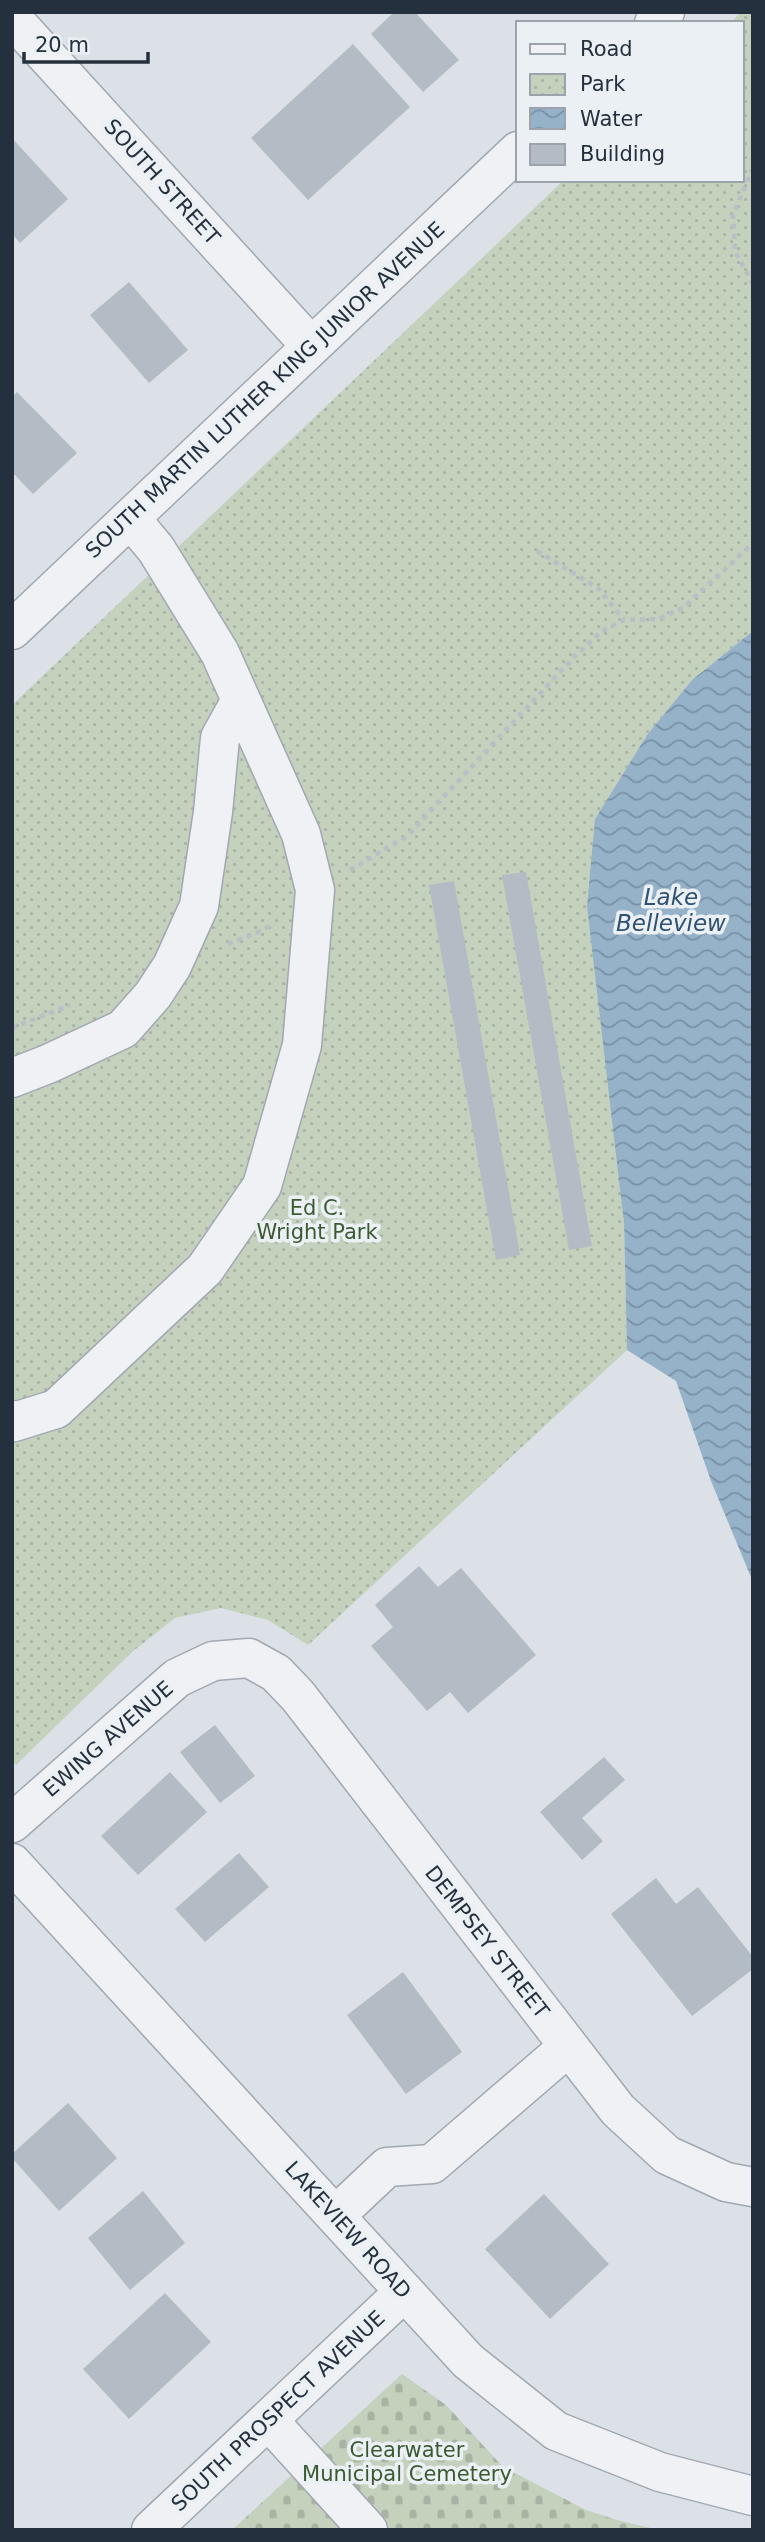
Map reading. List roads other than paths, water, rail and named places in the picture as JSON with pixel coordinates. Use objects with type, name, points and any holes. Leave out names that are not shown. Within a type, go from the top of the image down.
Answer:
[{"type":"street","name":"SOUTH STREET","points":[[12,18],[311,346]]},
{"type":"street","name":"SOUTH MARTIN LUTHER KING JUNIOR AVENUE","points":[[12,630],[516,153]]},
{"type":"street","points":[[12,1420],[15,1422],[56,1409],[205,1269],[262,1186],[302,1045],[315,890],[301,834],[213,642],[156,549],[130,518]]},
{"type":"street","points":[[12,1078],[123,1029],[153,995],[172,966],[200,906],[220,738],[241,700]]},
{"type":"street","name":"EWING AVENUE","points":[[12,1823],[177,1678],[213,1661],[250,1658]]},
{"type":"street","name":"DEMPSEY STREET","points":[[250,1658],[276,1673],[298,1696],[618,2110],[667,2155],[726,2182],[753,2188]]},
{"type":"street","name":"LAKEVIEW ROAD","points":[[12,1863],[468,2361],[556,2431],[660,2472],[753,2496]]},
{"type":"street","points":[[335,2216],[387,2168],[432,2164],[568,2047]]},
{"type":"street","name":"SOUTH PROSPECT AVENUE","points":[[151,2530],[404,2292]]},
{"type":"street","points":[[268,2420],[368,2530]]},
{"type":"water","name":"Lake Belleview","points":[[753,631],[753,1582],[711,1481],[676,1381],[627,1350],[624,1223],[587,906],[595,819],[647,735],[692,680]]},
{"type":"park label","name":"Ed C. Wright Park","points":[[317,1220]]},
{"type":"park label","name":"Clearwater Municipal Cemetery","points":[[407,2462]]}]
